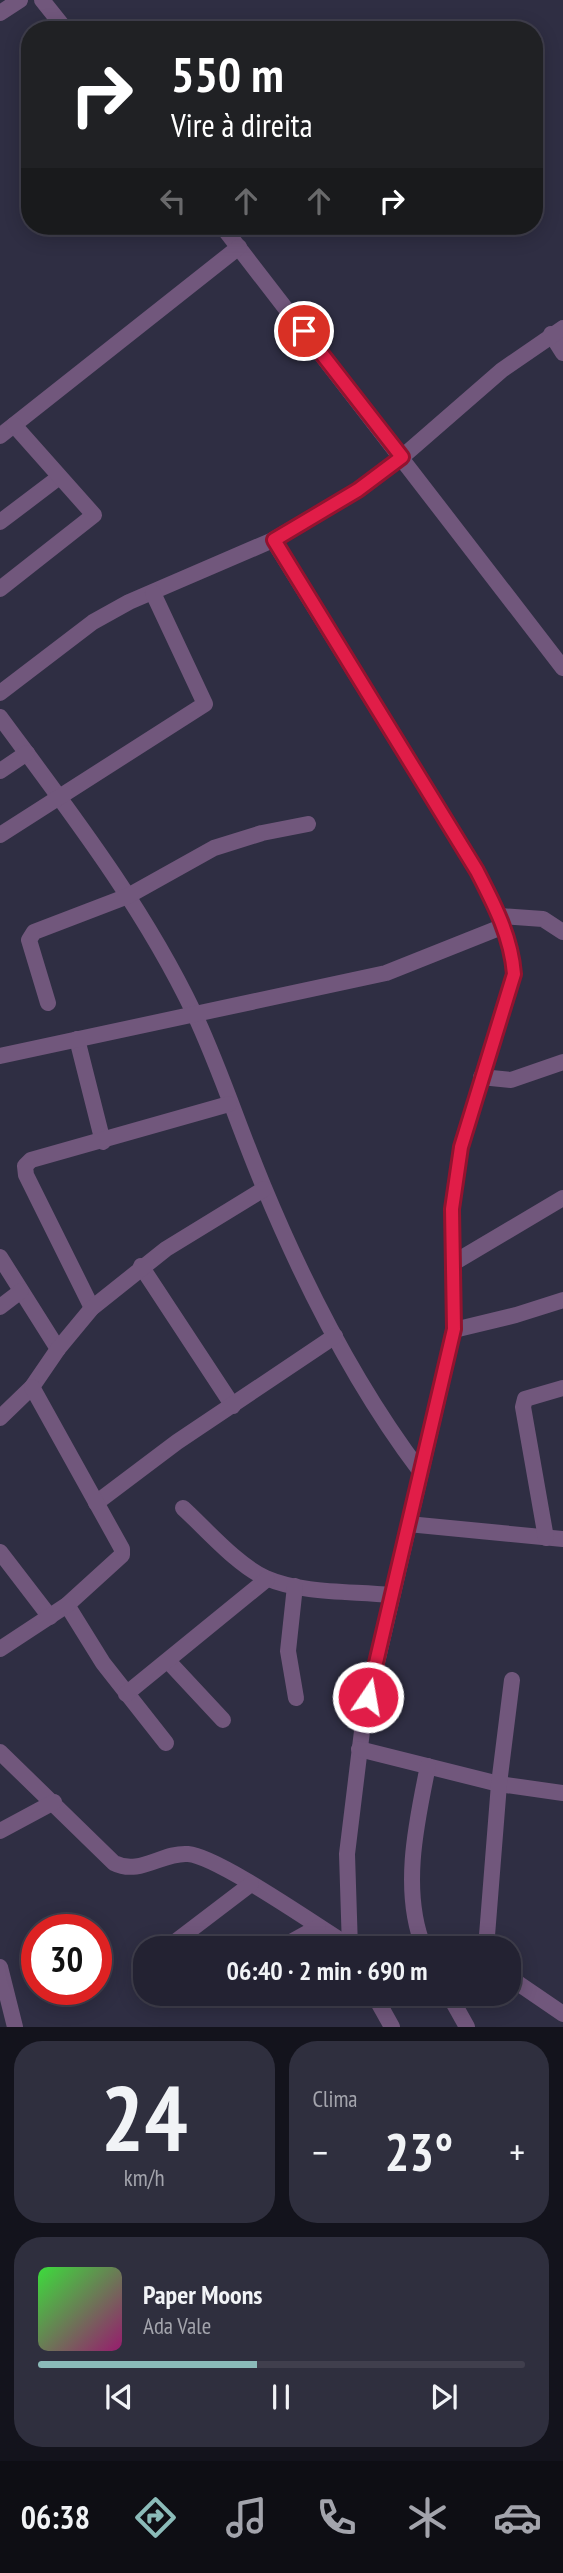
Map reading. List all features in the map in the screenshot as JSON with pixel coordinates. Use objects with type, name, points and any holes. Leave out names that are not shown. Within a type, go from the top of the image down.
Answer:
[{"type":"street","points":[[41,0],[58,21]]},
{"type":"street","points":[[229,235],[563,668]]},
{"type":"street","points":[[0,436],[239,247]]},
{"type":"street","points":[[0,693],[93,622],[274,540],[358,490],[402,457],[502,370],[557,331],[563,353]]},
{"type":"street","points":[[0,589],[93,519],[91,512],[58,478],[15,425]]},
{"type":"street","points":[[0,522],[58,478]]},
{"type":"street","points":[[274,540],[423,779],[502,921],[513,954],[514,974],[461,1147],[452,1209],[455,1262],[454,1329],[391,1595],[359,1749],[347,1854],[349,1936]]},
{"type":"street","points":[[0,835],[205,705],[153,593]]},
{"type":"street","points":[[0,717],[60,796],[128,896],[194,1014],[264,1189],[335,1336],[399,1443],[420,1471]]},
{"type":"street","points":[[0,771],[27,753]]},
{"type":"street","points":[[48,1003],[30,935],[128,896],[214,848],[261,833],[308,824]]},
{"type":"street","points":[[0,1056],[386,974],[502,921],[543,919],[563,932]]},
{"type":"street","points":[[77,1039],[103,1142]]},
{"type":"street","points":[[481,1077],[510,1080],[563,1062]]},
{"type":"street","points":[[92,1308],[26,1175],[25,1166],[31,1160],[103,1142],[229,1104]]},
{"type":"street","points":[[0,1418],[32,1387],[58,1349],[92,1308],[141,1266],[264,1189]]},
{"type":"street","points":[[455,1262],[560,1207]]},
{"type":"street","points":[[0,1256],[58,1349]]},
{"type":"street","points":[[141,1266],[233,1406]]},
{"type":"street","points":[[0,1307],[21,1291]]},
{"type":"street","points":[[454,1329],[516,1315],[563,1300]]},
{"type":"street","points":[[96,1503],[177,1442],[335,1336]]},
{"type":"street","points":[[0,1649],[67,1605],[122,1555],[122,1549],[32,1387]]},
{"type":"street","points":[[408,1524],[555,1539],[523,1407],[525,1399],[531,1395],[563,1388]]},
{"type":"street","points":[[183,1508],[252,1570],[267,1579],[295,1586],[391,1595]]},
{"type":"street","points":[[0,1552],[50,1617]]},
{"type":"street","points":[[126,1694],[267,1579]]},
{"type":"street","points":[[295,1586],[288,1651],[296,1698]]},
{"type":"street","points":[[67,1605],[126,1694],[166,1743]]},
{"type":"street","points":[[168,1661],[223,1720]]},
{"type":"street","points":[[487,1936],[499,1784],[512,1680]]},
{"type":"street","points":[[359,1749],[499,1784],[563,1793]]},
{"type":"street","points":[[0,1752],[114,1863],[133,1868],[188,1854],[251,1884],[333,1936]]},
{"type":"street","points":[[419,1936],[412,1897],[417,1820],[428,1766]]},
{"type":"street","points":[[0,1831],[54,1802]]},
{"type":"street","points":[[183,1936],[251,1884]]},
{"type":"street","points":[[302,1936],[318,1927]]},
{"type":"street","points":[[0,1967],[4,2009],[15,2027]]},
{"type":"street","points":[[521,1985],[563,2014]]},
{"type":"street","points":[[379,2006],[387,2026]]},
{"type":"street","points":[[455,2006],[467,2027]]},
{"type":"route","points":[[304,331],[402,457],[358,490],[274,540],[477,871],[500,916],[513,954],[514,974],[461,1147],[452,1209],[455,1262],[454,1329],[368,1697]]}]
